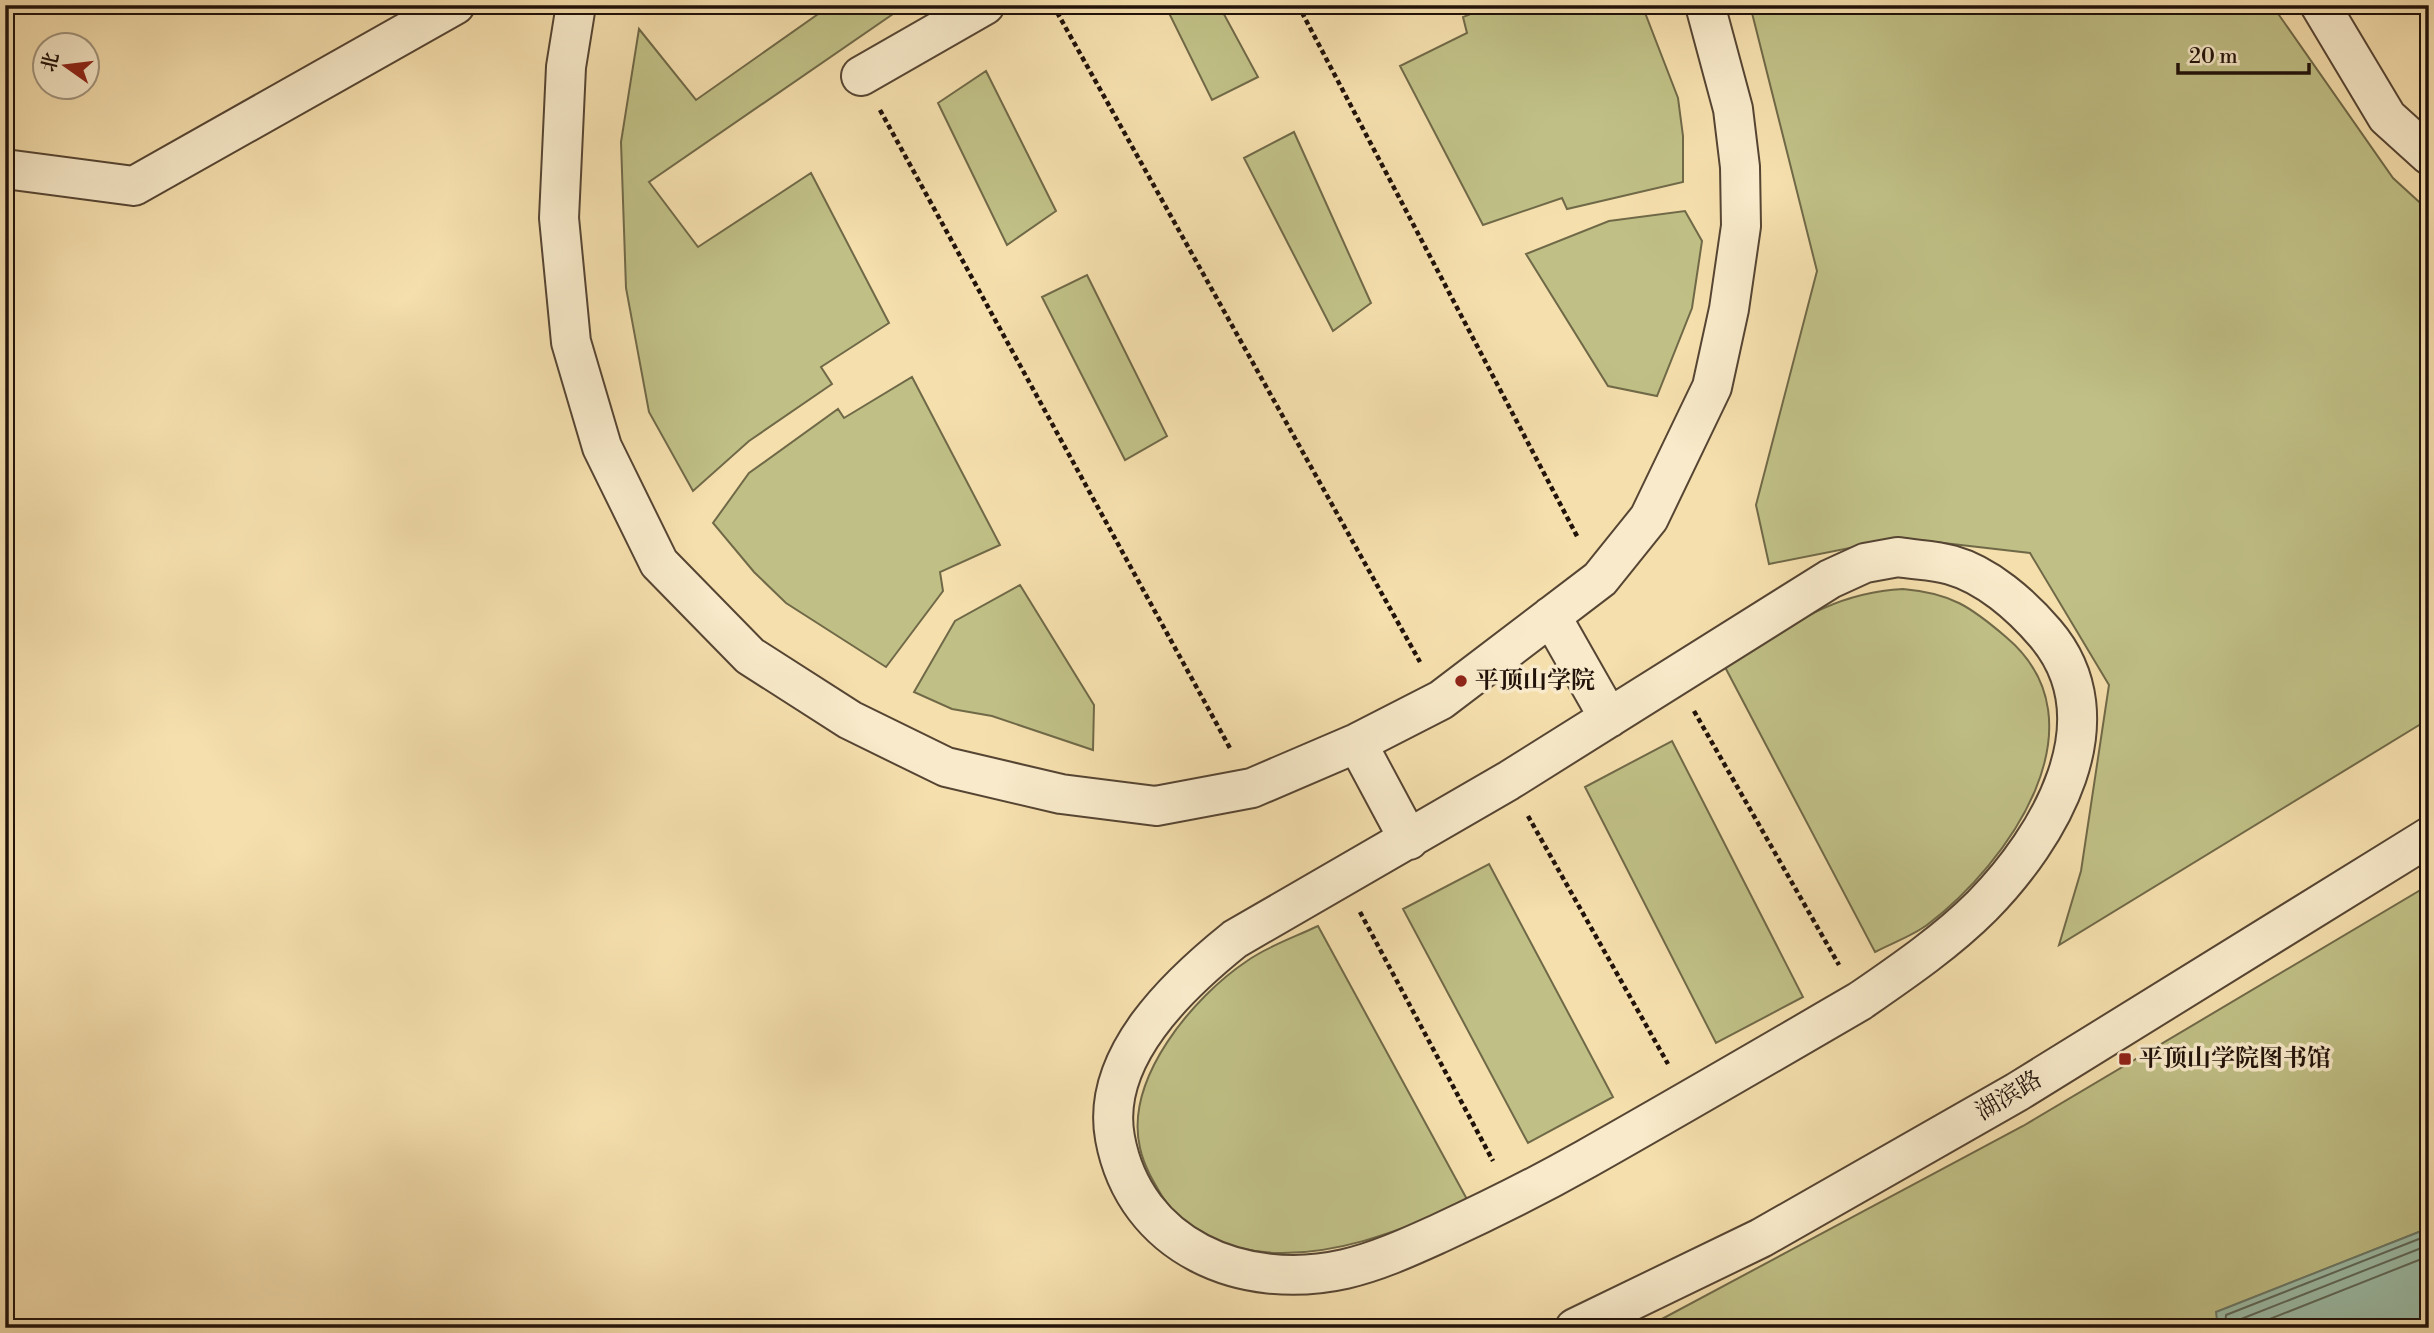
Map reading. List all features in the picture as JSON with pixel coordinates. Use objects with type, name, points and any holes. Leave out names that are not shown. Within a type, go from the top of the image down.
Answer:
[{"type":"street","points":[[5,169],[134,186],[455,5]]},
{"type":"street","points":[[576,5],[566,67],[559,218],[571,342],[602,447],[659,563],[750,656],[850,720],[946,767],[1061,794],[1157,806],[1252,788],[1357,743],[1441,700],[1600,579],[1649,518],[1712,387],[1729,309],[1741,226],[1740,167],[1733,109],[1705,5]]},
{"type":"street","points":[[861,76],[985,5]]},
{"type":"street","points":[[2320,5],[2387,117],[2429,155]]},
{"type":"street","points":[[1898,557],[1952,565],[2004,593],[2053,642],[2065,664],[2076,695],[2077,728],[2073,764],[2056,804],[2034,843],[1982,906],[1907,968],[1860,1001],[1514,1200],[1386,1257],[1344,1269],[1268,1273],[1199,1255],[1163,1229],[1139,1203],[1123,1173],[1114,1134],[1116,1099],[1123,1071],[1161,1006],[1196,970],[1235,939],[1508,781],[1674,677],[1830,579],[1865,563],[1898,557]]},
{"type":"street","points":[[1552,616],[1609,718]]},
{"type":"street","points":[[1357,743],[1409,839]]},
{"type":"street","name":"湖滨路","points":[[1575,1328],[1761,1238],[2006,1099],[2429,837]]},
{"type":"path","points":[[1053,5],[1441,700]]},
{"type":"path","points":[[1298,5],[1600,579]]},
{"type":"path","points":[[861,76],[1252,788]]},
{"type":"path","points":[[1674,677],[1860,1001]]},
{"type":"path","points":[[1508,781],[1689,1101]]},
{"type":"path","points":[[1342,877],[1514,1200]]},
{"type":"green space","points":[[831,5],[906,5],[649,182],[698,247],[811,173],[889,323],[821,367],[832,384],[749,441],[693,491],[649,412],[626,288],[621,142],[639,29],[696,100]]},
{"type":"green space","points":[[1165,5],[1219,5],[1258,77],[1212,100]]},
{"type":"green space","points":[[1493,5],[1642,5],[1678,98],[1683,136],[1683,182],[1567,209],[1562,198],[1483,225],[1400,66],[1467,33],[1463,17]]},
{"type":"green space","points":[[1750,5],[2272,5],[2393,178],[2429,211],[2429,719],[2059,945],[2081,871],[2109,685],[2030,553],[1900,538],[1769,564],[1756,505],[1817,271]]},
{"type":"green space","points":[[986,71],[1056,211],[1007,245],[938,103]]},
{"type":"green space","points":[[1294,132],[1371,303],[1333,331],[1244,158]]},
{"type":"green space","points":[[1685,211],[1702,241],[1692,308],[1657,396],[1608,386],[1526,254],[1609,221]]},
{"type":"green space","points":[[1087,275],[1167,436],[1125,460],[1042,297]]},
{"type":"green space","points":[[912,377],[1000,545],[940,572],[943,591],[886,667],[786,603],[754,572],[713,523],[749,473],[838,409],[844,418]]},
{"type":"green space","points":[[1020,585],[1094,705],[1093,750],[992,716],[952,709],[914,692],[955,621]]},
{"type":"green space","points":[[1903,589],[1934,594],[1959,603],[1982,617],[2006,637],[2035,672],[2048,710],[2047,750],[2035,790],[2014,830],[1988,866],[1958,899],[1927,925],[1875,952],[1725,667],[1830,605],[1876,592]]},
{"type":"green space","points":[[1672,741],[1803,997],[1716,1043],[1585,787]]},
{"type":"green space","points":[[1489,864],[1613,1097],[1528,1143],[1403,909]]},
{"type":"green space","points":[[2429,885],[2429,1228],[2217,1312],[2218,1328],[1645,1328],[2023,1126]]},
{"type":"green space","points":[[1318,926],[1469,1203],[1374,1238],[1326,1249],[1276,1253],[1243,1249],[1197,1230],[1183,1220],[1162,1196],[1146,1167],[1140,1148],[1138,1122],[1142,1095],[1167,1042],[1205,996],[1255,956]]},
{"type":"water","points":[[2429,1228],[2429,1328],[2218,1328],[2216,1312]]},
{"type":"place","name":"平顶山学院","points":[[1461,681]]},
{"type":"place","name":"平顶山学院图书馆","points":[[2125,1059]]}]
